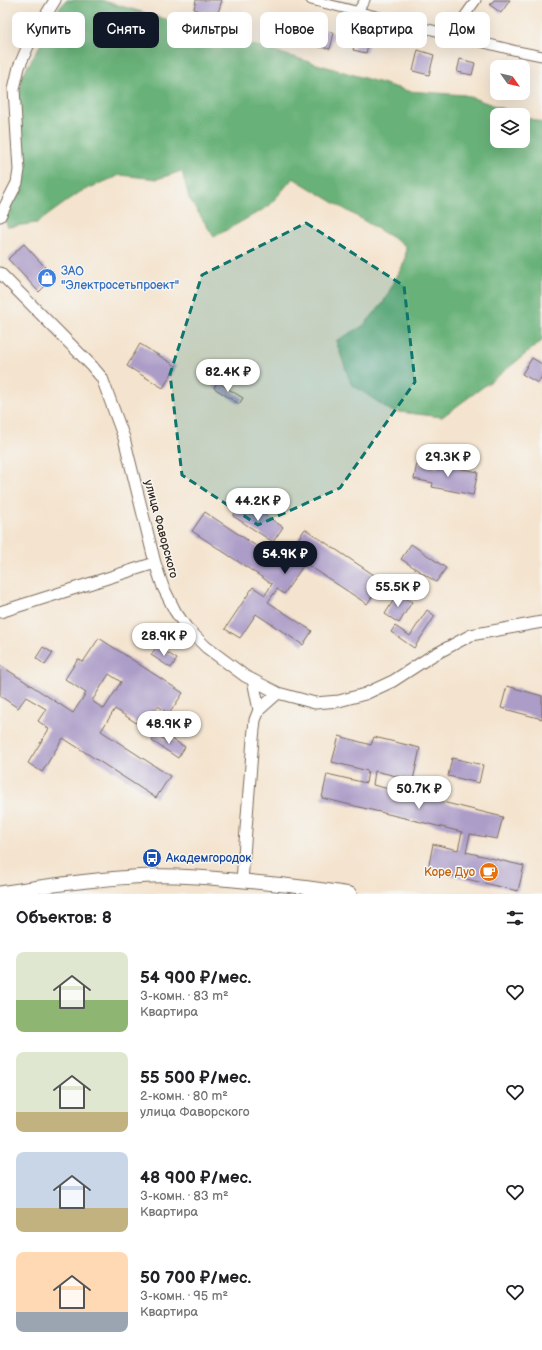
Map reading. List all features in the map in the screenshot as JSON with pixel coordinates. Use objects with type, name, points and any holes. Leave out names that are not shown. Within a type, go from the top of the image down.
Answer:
[{"type":"main road","points":[[0,893],[66,883],[152,876],[242,880],[303,886],[350,894]]},
{"type":"street","points":[[0,216],[17,183],[19,170],[14,89],[19,67],[28,46],[55,0]]},
{"type":"street","points":[[311,0],[357,12],[365,0]]},
{"type":"street","points":[[467,12],[476,0]]},
{"type":"street","points":[[490,44],[542,56]]},
{"type":"street","name":"улица Фаворского","points":[[0,273],[92,365],[102,378],[124,438],[155,563],[163,587],[175,611],[186,627],[206,647],[242,674],[278,694],[315,703],[339,701],[365,694],[393,681],[430,657],[471,635],[542,622]]},
{"type":"street","points":[[0,612],[155,563]]},
{"type":"street","points":[[253,680],[259,710]]},
{"type":"street","points":[[242,880],[255,720],[259,710],[278,694]]},
{"type":"highlighted area","points":[[306,223],[404,286],[415,382],[340,488],[258,525],[182,475],[170,374],[202,275]]},
{"type":"green space","points":[[67,0],[101,0],[141,12],[93,12],[93,48],[159,48],[159,17],[167,20],[167,48],[252,48],[252,45],[408,91],[465,95],[501,108],[490,108],[490,148],[530,148],[530,119],[542,123],[542,341],[498,376],[442,417],[391,411],[351,384],[336,341],[363,326],[383,303],[405,261],[406,246],[293,178],[269,206],[214,237],[189,198],[182,171],[157,179],[120,175],[80,192],[37,223],[8,227],[1,212],[25,171],[18,109],[21,78],[38,48],[85,48],[85,12],[56,12]]},
{"type":"building","points":[[196,0],[222,0],[218,12],[204,12],[194,9]]},
{"type":"building","points":[[494,0],[510,0],[501,13],[490,5]]},
{"type":"building","points":[[328,31],[334,33],[330,49],[325,48],[328,48]]},
{"type":"building","points":[[354,48],[367,48],[366,53],[353,50]]},
{"type":"building","points":[[418,50],[434,55],[429,75],[413,71]]},
{"type":"building","points":[[460,59],[475,63],[472,75],[457,72]]},
{"type":"building","points":[[24,244],[54,277],[39,292],[8,259]]},
{"type":"building","points":[[140,344],[176,366],[163,388],[127,366]]},
{"type":"building","points":[[532,358],[542,364],[542,376],[538,383],[522,374]]},
{"type":"building","points":[[217,382],[243,398],[239,404],[214,388]]},
{"type":"building","points":[[417,463],[438,468],[438,464],[478,472],[473,495],[432,487],[433,483],[414,479]]},
{"type":"building","points":[[243,501],[283,527],[273,542],[233,516]]},
{"type":"building","points":[[205,512],[285,565],[292,554],[289,552],[305,529],[383,581],[367,604],[305,563],[284,594],[277,589],[268,602],[312,631],[303,645],[256,614],[240,638],[225,629],[253,587],[265,595],[272,584],[192,531]]},
{"type":"building","points":[[411,544],[446,568],[436,582],[401,559]]},
{"type":"building","points":[[398,593],[412,602],[399,623],[385,614]]},
{"type":"building","points":[[427,610],[435,616],[414,648],[391,632],[395,626],[410,636]]},
{"type":"building","points":[[99,638],[183,693],[169,714],[158,706],[144,728],[115,709],[101,731],[170,776],[156,798],[63,738],[42,772],[28,763],[49,729],[38,721],[46,709],[26,697],[18,708],[0,696],[0,665],[73,713],[86,693],[65,679],[78,659],[83,662]],"holes":[[[109,674],[121,682],[104,709],[92,701]]]},
{"type":"building","points":[[157,646],[177,659],[171,668],[151,655]]},
{"type":"building","points":[[43,647],[53,653],[45,665],[36,658]]},
{"type":"building","points":[[507,686],[542,696],[542,719],[501,708]]},
{"type":"building","points":[[156,734],[165,740],[167,736],[185,747],[178,758],[152,741]]},
{"type":"building","points":[[339,736],[371,745],[374,737],[420,748],[413,780],[375,771],[373,785],[503,817],[497,839],[470,834],[466,852],[524,866],[518,891],[428,870],[433,844],[458,850],[462,832],[322,798],[327,774],[366,783],[368,771],[332,762]]},
{"type":"building","points":[[452,758],[483,765],[479,783],[448,776]]},
{"type":"place","name":"ЗАО \"Электросетьпроект\"","points":[[47,278]]},
{"type":"place","name":"Академгородок","points":[[152,858]]},
{"type":"place","name":"Коре Дуо","points":[[489,872]]}]
